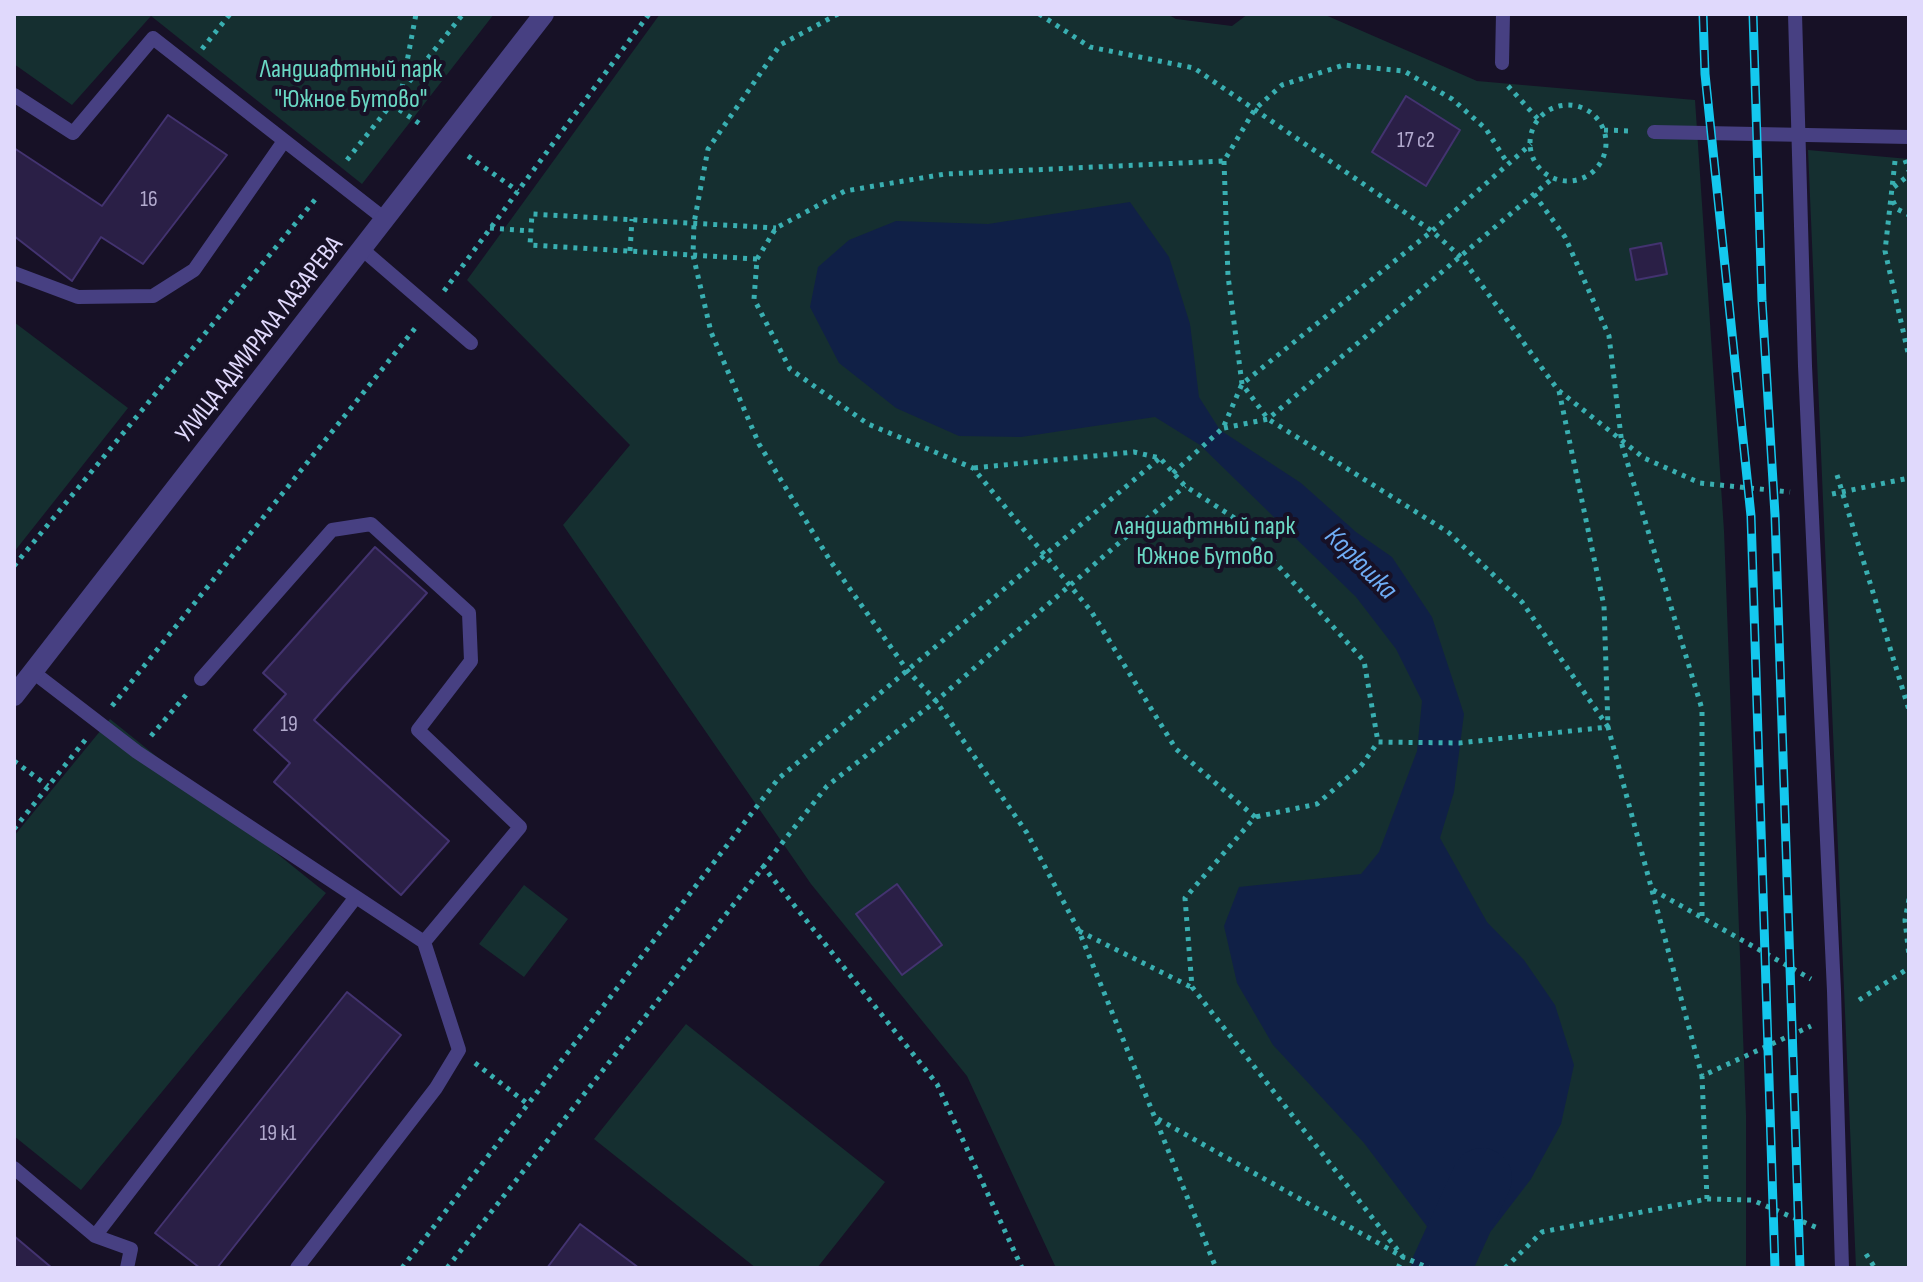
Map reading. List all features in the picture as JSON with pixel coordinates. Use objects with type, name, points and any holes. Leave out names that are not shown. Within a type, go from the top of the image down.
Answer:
[{"type":"street","name":"УЛИЦА АДМИРАЛА ЛАЗАРЕВА","points":[[14,696],[544,14]]},
{"type":"lane","points":[[1502,63],[1503,14]]},
{"type":"lane","points":[[1795,14],[1842,1268]]},
{"type":"lane","points":[[14,95],[73,133],[153,38],[386,220]]},
{"type":"lane","points":[[1654,132],[1903,136]]},
{"type":"lane","points":[[14,273],[78,297],[153,296],[194,270],[284,141]]},
{"type":"lane","points":[[363,250],[471,343]]},
{"type":"lane","points":[[201,679],[332,530],[371,524],[469,613],[471,661],[418,730],[520,827],[424,942]]},
{"type":"lane","points":[[33,672],[137,752],[424,942],[459,1050],[436,1088],[297,1268]]},
{"type":"lane","points":[[95,1236],[356,897]]},
{"type":"lane","points":[[14,1168],[95,1236],[131,1249],[127,1268]]},
{"type":"path","points":[[189,66],[230,14]]},
{"type":"path","points":[[402,90],[416,14]]},
{"type":"path","points":[[14,566],[332,180],[463,14]]},
{"type":"path","points":[[14,829],[431,309],[649,14]]},
{"type":"path","points":[[838,14],[780,45],[708,149],[694,223],[693,255],[711,332],[759,444],[831,562],[907,670],[936,701],[1027,833],[1079,931],[1216,1268]]},
{"type":"path","points":[[1039,14],[1090,47],[1194,68],[1432,231],[1462,258],[1558,390],[1644,458],[1700,483],[1811,494]]},
{"type":"path","points":[[1508,164],[1486,129],[1452,99],[1404,71],[1344,65],[1282,85],[1255,109],[1224,161],[1228,276],[1242,384],[1268,419],[1448,532],[1522,602],[1608,727]]},
{"type":"path","points":[[1503,81],[1538,119]]},
{"type":"path","points":[[1560,105],[1576,105],[1596,116],[1604,130],[1604,158],[1592,172],[1571,181],[1553,178],[1541,170],[1533,157],[1531,144],[1538,119],[1560,105]]},
{"type":"path","points":[[1903,136],[1885,251],[1909,357]]},
{"type":"path","points":[[1173,473],[1223,428],[1242,384],[1432,231],[1531,144]]},
{"type":"path","points":[[1224,161],[945,174],[845,191],[776,228],[757,259],[754,299],[790,369],[868,424],[973,468],[1091,611],[1176,749],[1255,817]]},
{"type":"path","points":[[1909,175],[1900,179],[1892,195],[1897,209],[1909,215]]},
{"type":"path","points":[[1223,428],[1268,419],[1553,178]]},
{"type":"path","points":[[1534,194],[1565,237],[1609,336],[1622,440],[1702,709],[1702,919]]},
{"type":"path","points":[[757,259],[530,245],[532,214],[776,228]]},
{"type":"path","points":[[630,251],[632,219]]},
{"type":"path","points":[[490,228],[530,231]]},
{"type":"path","points":[[1558,390],[1604,606],[1608,727],[1702,1076],[1707,1199]]},
{"type":"path","points":[[973,468],[1134,452],[1160,458],[1185,486],[1236,519],[1364,661],[1378,742],[1361,766],[1317,804],[1255,817],[1185,898],[1192,987]]},
{"type":"path","points":[[402,1268],[778,779],[1160,458]]},
{"type":"path","points":[[1834,466],[1908,706]]},
{"type":"path","points":[[1842,495],[1909,478]]},
{"type":"path","points":[[447,1268],[827,786],[936,701],[1185,486]]},
{"type":"path","points":[[137,752],[201,679]]},
{"type":"path","points":[[1378,742],[1459,743],[1608,727]]},
{"type":"path","points":[[14,761],[48,786]]},
{"type":"path","points":[[762,865],[937,1084],[1022,1268]]},
{"type":"path","points":[[1652,889],[1834,991]]},
{"type":"path","points":[[1909,899],[1905,920],[1909,956]]},
{"type":"path","points":[[1079,931],[1192,987],[1403,1257]]},
{"type":"path","points":[[1702,1076],[1834,1015],[1909,968]]},
{"type":"path","points":[[459,1050],[529,1105]]},
{"type":"path","points":[[1158,1119],[1403,1257],[1429,1268]]},
{"type":"path","points":[[1505,1268],[1542,1232],[1707,1199],[1752,1200],[1863,1249],[1875,1268]]},
{"type":"path","points":[[1398,1268],[1403,1257]]},
{"type":"green space","name":"Ландшафтный парк \"Южное Бутово\"","points":[[14,14],[494,14],[362,184],[151,16],[72,105],[14,64]]},
{"type":"green space","name":"ландшафтный парк Южное Бутово","points":[[660,14],[1167,14],[1176,19],[1232,26],[1248,14],[1323,14],[1477,81],[1695,100],[1724,531],[1746,1115],[1746,1268],[1056,1268],[967,1076],[811,884],[563,525],[630,445],[467,280]]},
{"type":"green space","points":[[1808,150],[1909,159],[1909,1268],[1856,1268]]},
{"type":"green space","points":[[14,322],[128,408],[14,552]]},
{"type":"green space","points":[[110,719],[326,893],[81,1190],[14,1136],[14,836]]},
{"type":"green space","points":[[524,885],[568,919],[524,977],[479,944]]},
{"type":"green space","points":[[686,1024],[885,1182],[817,1268],[756,1268],[594,1139]]},
{"type":"water","points":[[1130,202],[1169,257],[1190,324],[1199,397],[1220,430],[1301,483],[1356,532],[1392,557],[1432,617],[1464,714],[1454,792],[1440,838],[1487,922],[1524,960],[1555,1005],[1574,1065],[1561,1124],[1531,1179],[1492,1230],[1447,1253],[1364,1143],[1273,1045],[1237,983],[1224,926],[1239,887],[1361,874],[1379,852],[1417,751],[1422,701],[1396,649],[1356,597],[1200,445],[1155,417],[1021,437],[959,436],[896,408],[839,363],[810,307],[818,267],[849,240],[896,221],[988,224]]},
{"type":"building","points":[[1406,96],[1460,130],[1426,186],[1372,152]]},
{"type":"building","points":[[168,115],[227,155],[143,264],[101,237],[72,281],[14,236],[14,148],[102,206]]},
{"type":"building","points":[[1661,243],[1667,274],[1636,280],[1630,249]]},
{"type":"building","points":[[375,547],[427,593],[314,720],[449,841],[401,895],[274,782],[290,763],[254,730],[286,694],[263,673]]},
{"type":"building","points":[[897,884],[942,945],[902,975],[856,914]]},
{"type":"building","points":[[347,992],[401,1035],[217,1268],[200,1268],[155,1233]]},
{"type":"building","points":[[580,1224],[639,1268],[547,1268]]},
{"type":"building","points":[[14,1236],[52,1268],[14,1268]]},
{"type":"waterway","name":"Корюшка","points":[[1441,1268],[1482,1178]]},
{"type":"railway","points":[[1703,14],[1705,74],[1751,516],[1775,1268]]},
{"type":"railway","points":[[1753,14],[1762,301],[1775,515],[1800,1268]]}]
